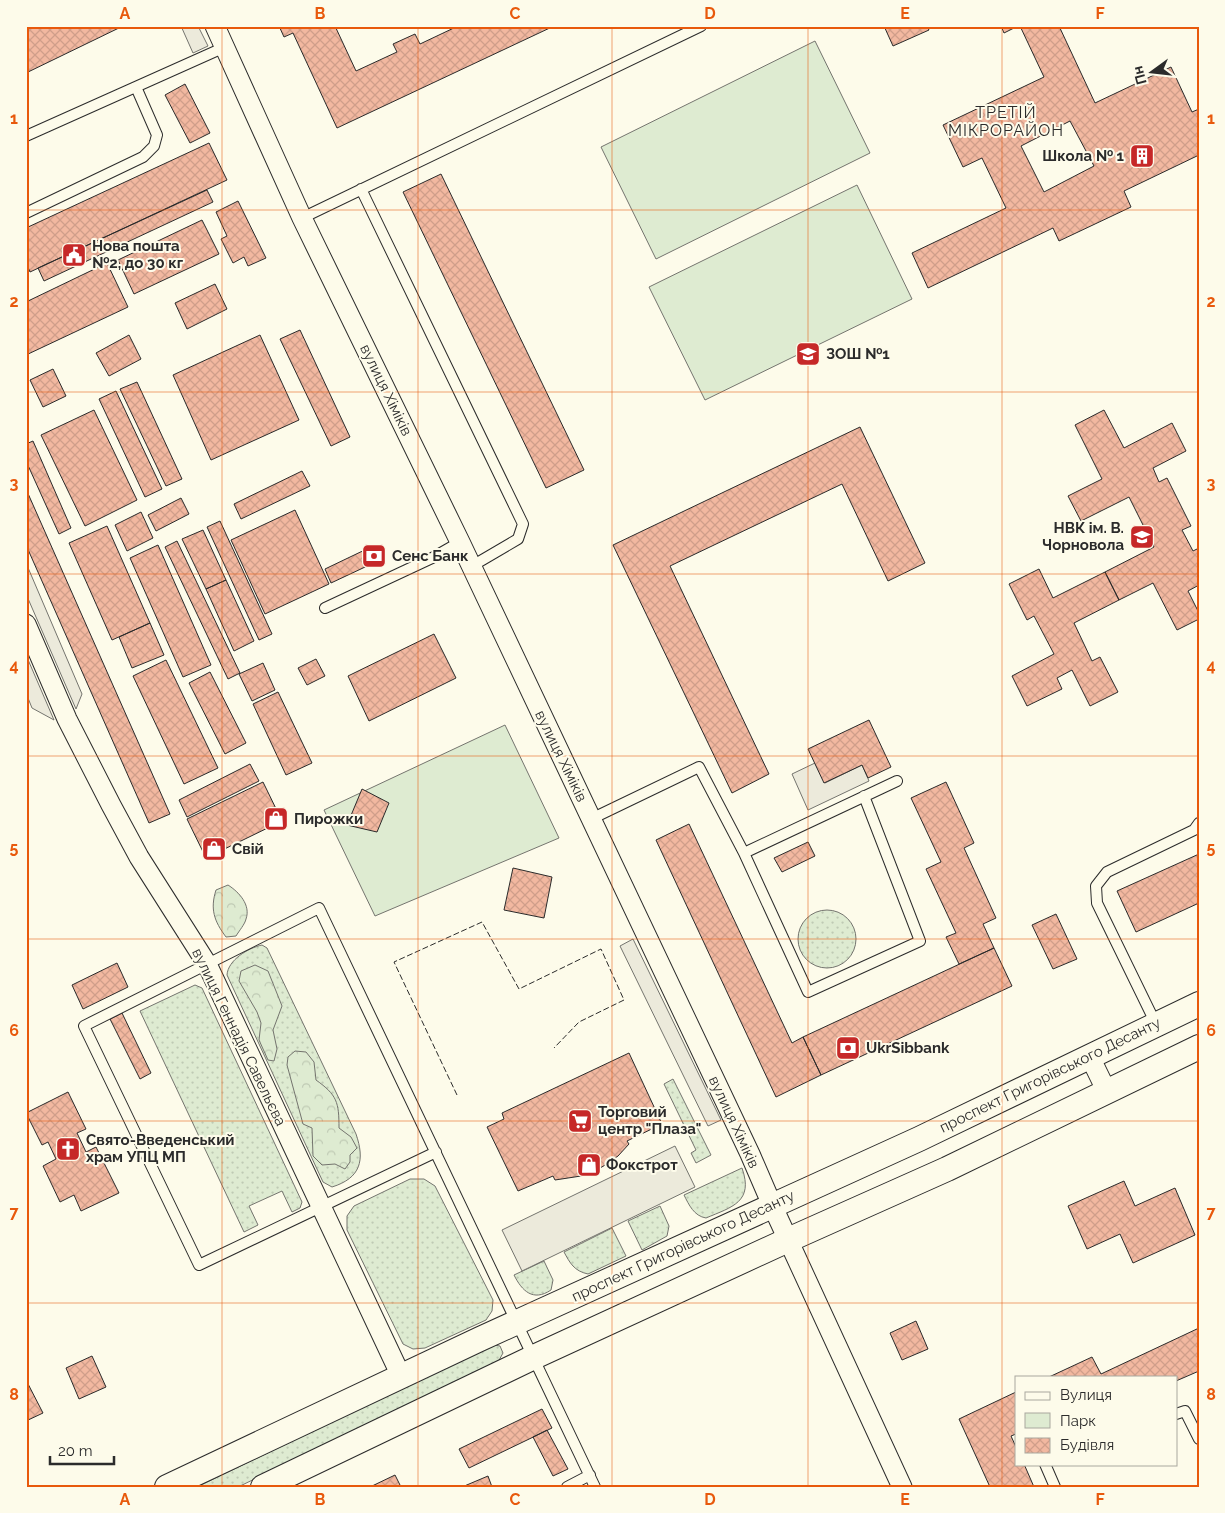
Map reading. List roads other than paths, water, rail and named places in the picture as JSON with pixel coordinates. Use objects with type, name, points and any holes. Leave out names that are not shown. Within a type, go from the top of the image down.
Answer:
[{"type":"street","name":"вулиця Хіміків","points":[[215,26],[302,218],[472,566],[750,1154],[902,1487]]},
{"type":"street","name":"вулиця Геннадія Савельєва","points":[[26,624],[67,719],[111,805],[139,857],[207,964],[401,1376]]},
{"type":"street","name":"проспект Григорівського Десанту","points":[[167,1487],[401,1376],[919,1139],[1199,1004]]},
{"type":"street","points":[[263,1487],[534,1357],[788,1240],[947,1170],[1199,1048]]},
{"type":"street","points":[[1090,1057],[1107,1092]]},
{"type":"lane","points":[[302,218],[701,26]]},
{"type":"lane","points":[[26,136],[225,47]]},
{"type":"lane","points":[[26,212],[143,157],[154,146],[157,135],[136,87]]},
{"type":"lane","points":[[361,189],[523,524],[518,539],[472,566]]},
{"type":"lane","points":[[325,608],[432,558],[460,542]]},
{"type":"lane","points":[[591,819],[700,767],[744,854],[808,992],[920,941],[864,796]]},
{"type":"lane","points":[[744,854],[897,781]]},
{"type":"lane","points":[[1156,1024],[1097,903],[1096,886],[1107,872],[1194,830],[1199,823]]},
{"type":"lane","points":[[436,1152],[199,1265],[84,1026],[319,908],[518,1322],[596,1487]]},
{"type":"lane","points":[[1178,1413],[1185,1411],[1199,1438]]},
{"type":"lane","points":[[1046,1466],[1055,1487]]},
{"type":"lane","points":[[567,1487],[590,1475]]},
{"type":"place","name":"Школа № 1","points":[[1142,156]]},
{"type":"place","name":"Нова пошта №2, до 30 кг","points":[[74,255]]},
{"type":"place","name":"ЗОШ №1","points":[[808,354]]},
{"type":"place","name":"НВК ім. В. Чорновола","points":[[1142,537]]},
{"type":"place","name":"Сенс Банк","points":[[374,556]]},
{"type":"place","name":"Пирожки","points":[[276,819]]},
{"type":"place","name":"Свій","points":[[214,849]]},
{"type":"place","name":"UkrSibbank","points":[[848,1048]]},
{"type":"place","name":"Торговий центр \"Плаза\"","points":[[580,1121]]},
{"type":"place","name":"Свято-Введенський храм УПЦ МП","points":[[68,1149]]},
{"type":"place","name":"Фокстрот","points":[[589,1165]]},
{"type":"district","name":"ТРЕТІЙ МІКРОРАЙОН","points":[[1006,121]]}]
